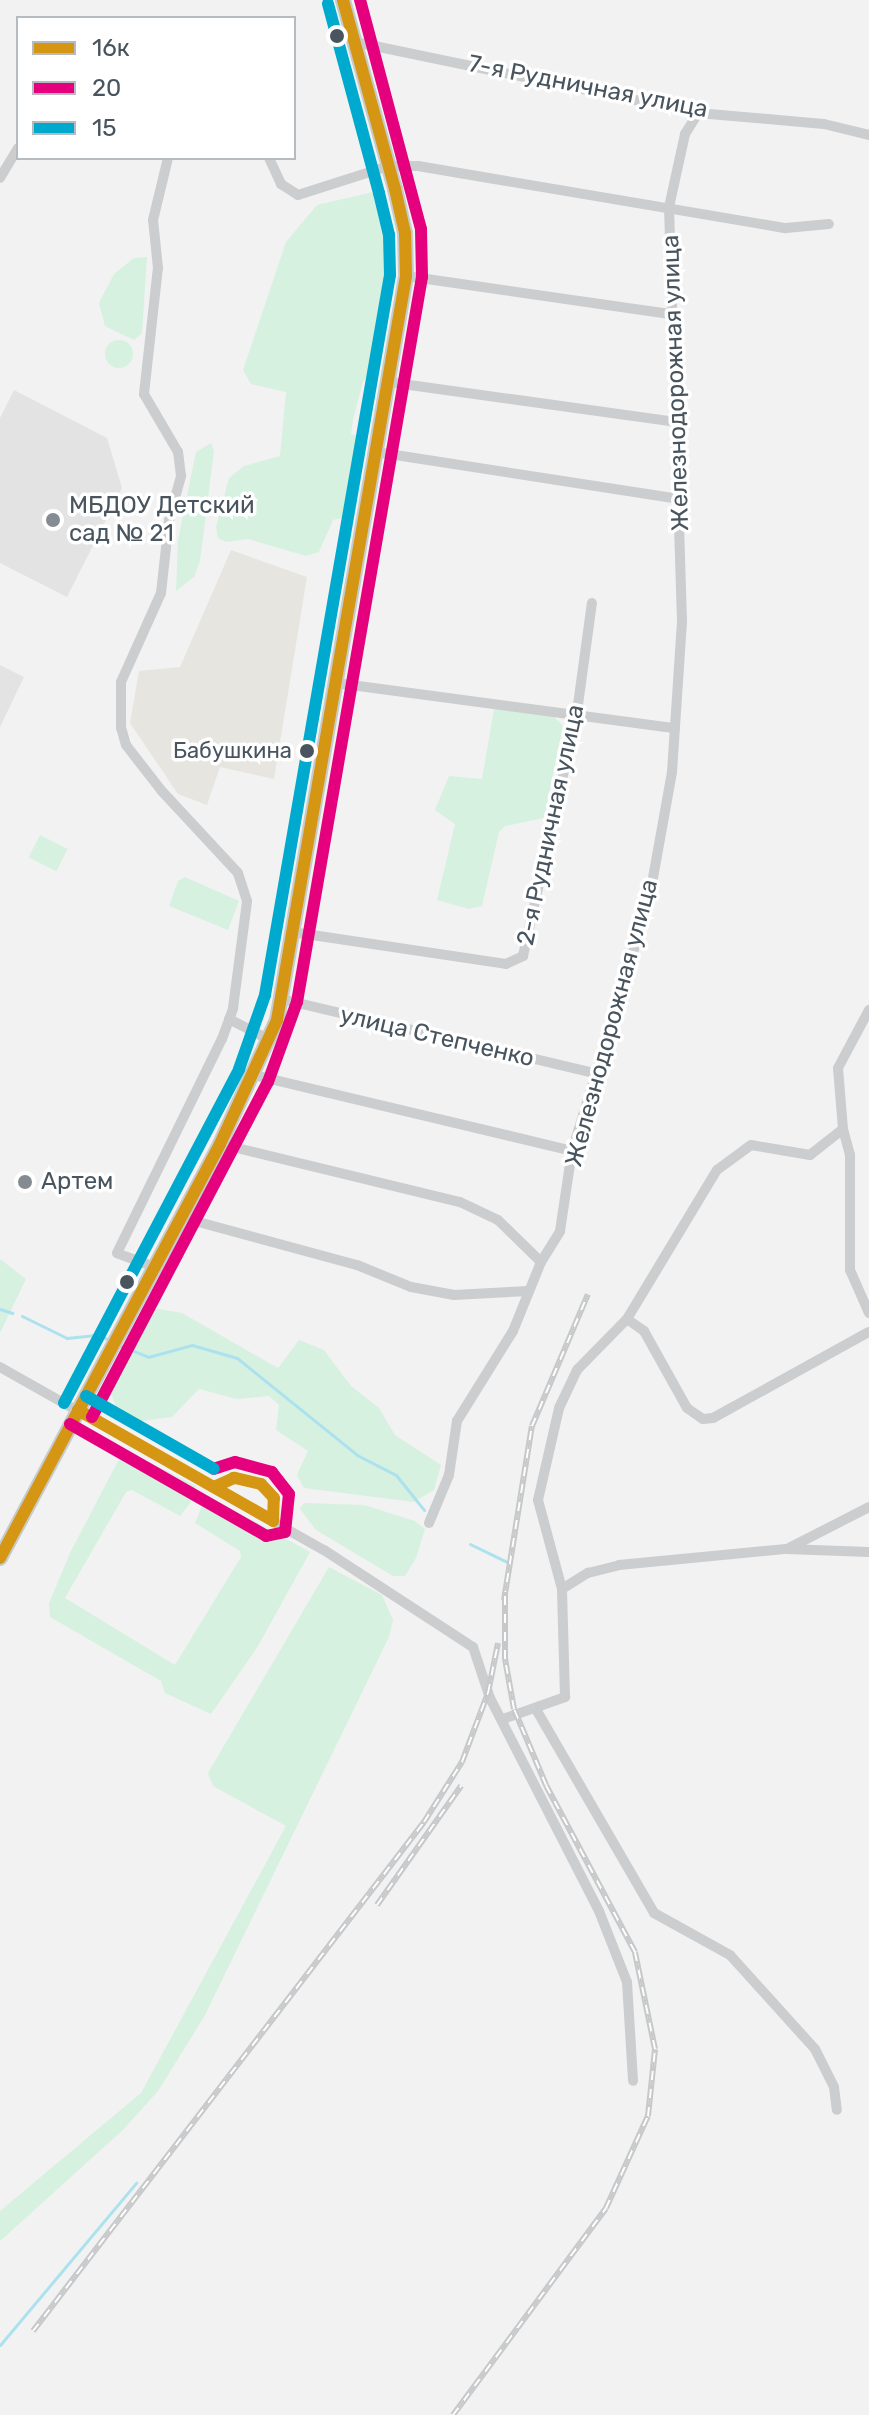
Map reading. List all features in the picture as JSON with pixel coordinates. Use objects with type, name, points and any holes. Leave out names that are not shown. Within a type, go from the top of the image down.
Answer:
[{"type":"main road","points":[[0,1558],[152,1266],[220,1144],[270,1040],[281,999],[406,276],[405,233],[343,0]]},
{"type":"street","name":"7-я Рудничная улица","points":[[355,42],[698,113],[824,124],[869,135]]},
{"type":"street","name":"Железнодорожная улица","points":[[429,1523],[449,1475],[457,1421],[513,1331],[541,1262],[560,1231],[572,1151],[593,1073],[644,923],[672,772],[682,621],[669,207],[685,134],[698,113]]},
{"type":"street","points":[[0,178],[16,151]]},
{"type":"street","points":[[152,1266],[117,1253],[229,1019],[247,901],[244,886],[224,856],[126,745],[121,682],[161,593],[169,520],[181,476],[178,452],[144,394],[158,268],[153,220],[168,160]]},
{"type":"street","points":[[270,160],[281,184],[298,195],[389,166],[418,166],[786,228],[829,224]]},
{"type":"street","points":[[406,276],[671,314]]},
{"type":"street","points":[[388,382],[677,422]]},
{"type":"street","points":[[376,452],[679,499]]},
{"type":"street","name":"2-я Рудничная улица","points":[[292,932],[506,964],[518,961],[529,944],[577,712],[592,603]]},
{"type":"street","points":[[336,683],[577,712],[675,728]]},
{"type":"street","name":"улица Степченко","points":[[281,999],[593,1073]]},
{"type":"street","points":[[869,1010],[838,1068],[843,1129],[850,1155],[850,1270],[869,1313]]},
{"type":"street","points":[[229,1019],[270,1040]]},
{"type":"street","points":[[254,1075],[572,1151]]},
{"type":"street","points":[[503,1719],[537,1711],[565,1697],[562,1589],[538,1500],[559,1408],[577,1370],[627,1319],[717,1170],[751,1145],[810,1155],[843,1129]]},
{"type":"street","points":[[220,1144],[460,1202],[498,1220],[541,1262]]},
{"type":"street","points":[[180,1217],[357,1265],[411,1287],[454,1295],[529,1291]]},
{"type":"street","points":[[627,1319],[644,1331],[687,1408],[703,1419],[713,1418],[869,1332]]},
{"type":"street","points":[[0,1367],[462,1636],[473,1647],[528,1781],[599,1911],[627,1982],[633,2081]]},
{"type":"street","points":[[786,1549],[869,1507]]},
{"type":"street","points":[[562,1589],[588,1573],[619,1565],[786,1549],[869,1552]]},
{"type":"street","points":[[537,1711],[654,1913],[730,1955],[762,1989],[815,2049],[834,2087],[837,2110]]},
{"type":"shaded area","name":"МБДОУ Детский сад № 21","points":[[14,390],[107,438],[122,488],[67,597],[0,563],[0,418]]},
{"type":"shaded area","points":[[231,550],[307,577],[274,779],[220,767],[207,805],[178,794],[130,723],[139,671],[180,667]]},
{"type":"shaded area","points":[[0,665],[24,677],[0,727]]},
{"type":"green space","points":[[373,192],[388,216],[389,286],[376,369],[363,381],[353,420],[351,434],[365,438],[349,516],[333,520],[319,552],[306,556],[248,539],[226,542],[218,538],[216,527],[229,478],[244,466],[280,456],[286,392],[251,384],[243,370],[286,242],[317,205]]},
{"type":"green space","points":[[147,257],[142,333],[134,340],[105,326],[99,303],[114,274],[134,258]]},
{"type":"green space","points":[[119,340],[129,344],[133,354],[129,364],[119,368],[109,364],[105,354],[109,344]]},
{"type":"green space","points":[[211,443],[214,451],[200,561],[194,577],[176,591],[178,540],[196,452]]},
{"type":"green space","points":[[494,709],[553,716],[563,726],[544,818],[505,826],[499,832],[482,906],[469,909],[437,900],[455,824],[435,810],[449,776],[482,779]]},
{"type":"green space","points":[[40,835],[68,849],[56,871],[29,857]]},
{"type":"green space","points":[[185,877],[239,901],[228,930],[169,906],[178,881]]},
{"type":"green space","points":[[0,1259],[26,1279],[0,1333]]},
{"type":"green space","points":[[153,1308],[182,1313],[278,1368],[299,1340],[324,1350],[351,1386],[379,1408],[395,1435],[441,1465],[434,1490],[414,1502],[304,1488],[297,1475],[308,1451],[276,1430],[279,1405],[269,1396],[237,1399],[199,1389],[172,1417],[133,1422],[119,1413],[111,1394],[120,1361]]},
{"type":"green space","points":[[133,1454],[196,1486],[197,1494],[180,1516],[132,1490],[126,1492],[65,1598],[175,1665],[241,1557],[240,1551],[195,1523],[205,1499],[221,1503],[310,1552],[258,1646],[211,1714],[165,1693],[161,1681],[50,1617],[49,1603],[71,1551],[118,1461]]},
{"type":"green space","points":[[304,1503],[364,1505],[415,1521],[425,1529],[416,1558],[405,1576],[393,1576],[316,1530],[300,1509]]},
{"type":"green space","points":[[329,1567],[382,1595],[393,1620],[389,1637],[204,2017],[158,2091],[123,2130],[0,2241],[0,2211],[141,2093],[286,1826],[213,1786],[208,1773]]},
{"type":"waterway","points":[[0,1309],[12,1313]]},
{"type":"waterway","points":[[22,1316],[67,1338],[98,1335],[109,1340]]},
{"type":"waterway","points":[[119,1345],[148,1357],[192,1345],[237,1358],[357,1455],[396,1475],[424,1510]]},
{"type":"waterway","points":[[470,1544],[507,1562]]},
{"type":"waterway","points":[[0,2345],[136,2183]]},
{"type":"railway","points":[[504,1600],[532,1426],[588,1294]]},
{"type":"railway","points":[[453,2415],[606,2208],[648,2116],[655,2049],[635,1952],[546,1785],[514,1709],[505,1659],[505,1592]]},
{"type":"railway","points":[[33,2331],[424,1822],[462,1762],[488,1693],[498,1643]]},
{"type":"railway","points":[[377,1905],[461,1786]]},
{"type":"transit line","name":"16к","points":[[0,1558],[220,1144],[277,1020],[406,276],[405,233],[395,189],[343,0]]},
{"type":"transit line","name":"20","points":[[92,1417],[268,1082],[297,1002],[422,277],[421,229],[360,0]]},
{"type":"transit line","name":"15","points":[[64,1403],[239,1069],[265,995],[390,275],[389,235],[328,4]]},
{"type":"transit line","name":"15","points":[[86,1396],[214,1469]]},
{"type":"transit line","name":"16к","points":[[78,1410],[273,1521],[274,1498],[261,1484],[234,1478],[214,1487]]},
{"type":"transit line","name":"20","points":[[70,1424],[266,1536],[285,1532],[289,1494],[272,1472],[235,1462],[214,1469]]},
{"type":"place","name":"МБДОУ Детский сад № 21","points":[[53,520]]},
{"type":"place","name":"Бабушкина","points":[[307,751]]},
{"type":"place","name":"Артем","points":[[25,1182]]}]
